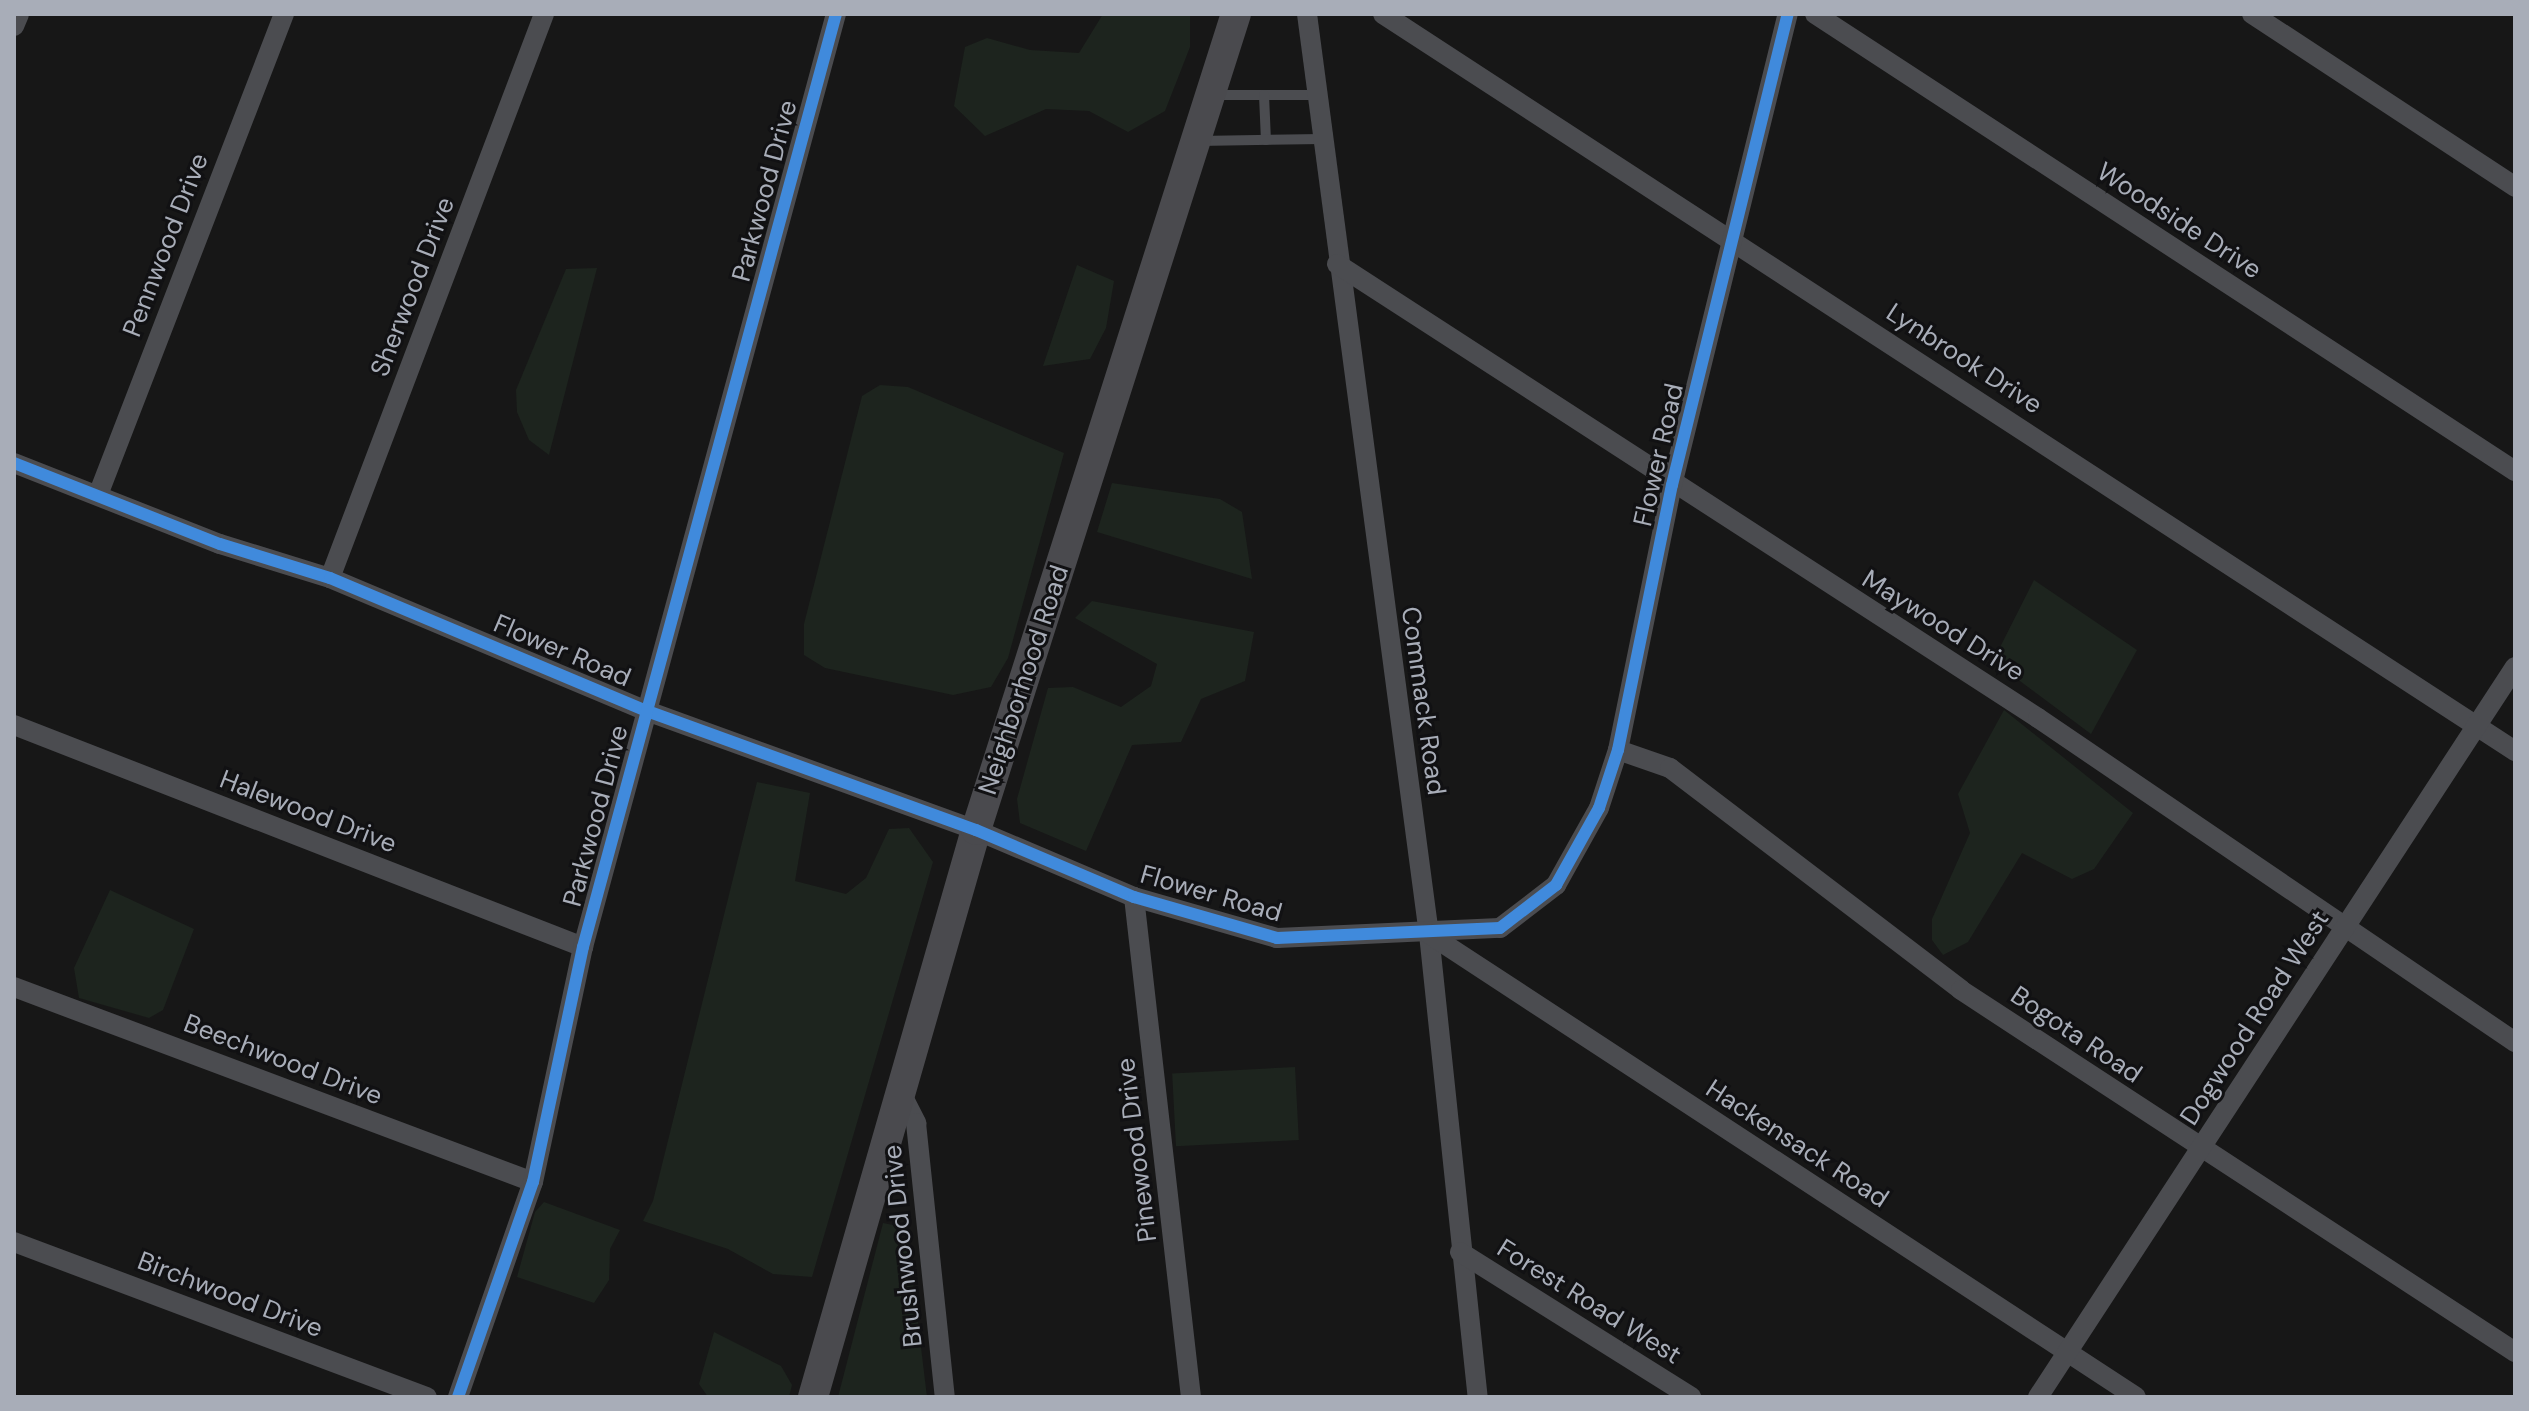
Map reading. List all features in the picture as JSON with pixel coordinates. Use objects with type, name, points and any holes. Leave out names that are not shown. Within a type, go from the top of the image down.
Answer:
[{"type":"main road","name":"Neighborhood Road","points":[[813,1397],[976,830],[1236,14]]},
{"type":"street","points":[[14,26],[19,14]]},
{"type":"street","name":"Pennwood Drive","points":[[98,495],[284,14]]},
{"type":"street","name":"Sherwood Drive","points":[[330,578],[544,14]]},
{"type":"street","name":"Parkwood Drive","points":[[458,1397],[533,1182],[583,947],[836,14]]},
{"type":"street","name":"Commack Road","points":[[1307,14],[1337,264],[1429,934],[1460,1252],[1478,1397]]},
{"type":"street","name":"Lynbrook Drive","points":[[1383,14],[2515,751]]},
{"type":"street","name":"Flower Road","points":[[14,463],[220,544],[330,578],[647,711],[976,830],[1134,897],[1277,938],[1429,934],[1500,928],[1556,885],[1599,808],[1618,750],[1672,485],[1788,14]]},
{"type":"street","name":"Woodside Drive","points":[[1815,14],[2515,471]]},
{"type":"street","points":[[2252,14],[2515,187]]},
{"type":"street","name":"Maywood Drive","points":[[1337,264],[1672,485],[2038,718],[2348,925],[2515,1042]]},
{"type":"street","name":"Dogwood Road West","points":[[2038,1397],[2515,667]]},
{"type":"street","name":"Halewood Drive","points":[[14,725],[583,947]]},
{"type":"street","name":"Bogota Road","points":[[1618,750],[1682,776],[1961,990],[2515,1352]]},
{"type":"street","name":"Pinewood Drive","points":[[1134,897],[1191,1397]]},
{"type":"street","name":"Hackensack Road","points":[[1429,934],[2136,1397]]},
{"type":"street","name":"Beechwood Drive","points":[[14,987],[533,1182]]},
{"type":"street","name":"Brushwood Drive","points":[[901,1093],[916,1123],[945,1397]]},
{"type":"street","name":"Birchwood Drive","points":[[14,1242],[427,1397]]},
{"type":"street","name":"Forest Road West","points":[[1460,1252],[1691,1397]]},
{"type":"lane","points":[[1211,95],[1316,95]]},
{"type":"lane","points":[[1264,95],[1266,140]]},
{"type":"lane","points":[[1196,141],[1321,139]]},
{"type":"shaded area","points":[[1103,14],[1190,14],[1190,47],[1165,111],[1128,132],[1089,111],[1046,109],[985,136],[954,106],[965,47],[987,38],[1030,50],[1079,53]]},
{"type":"shaded area","points":[[1077,265],[1114,281],[1106,328],[1090,359],[1043,366]]},
{"type":"shaded area","points":[[597,268],[549,455],[529,440],[517,412],[516,390],[566,269]]},
{"type":"shaded area","points":[[880,385],[908,387],[1064,453],[1008,658],[991,687],[953,695],[825,668],[804,655],[804,624],[862,396]]},
{"type":"shaded area","points":[[1112,483],[1220,499],[1242,512],[1252,579],[1097,532]]},
{"type":"shaded area","points":[[2034,580],[2137,650],[2091,734],[1993,661]]},
{"type":"shaded area","points":[[1092,601],[1254,632],[1245,681],[1201,699],[1181,742],[1132,745],[1086,851],[1020,823],[1017,799],[1048,688],[1073,687],[1121,707],[1151,686],[1157,664],[1075,618]]},
{"type":"shaded area","points":[[2004,710],[2133,813],[2094,869],[2072,879],[2022,853],[1968,942],[1943,955],[1932,940],[1932,919],[1970,833],[1958,794]]},
{"type":"shaded area","points":[[757,782],[810,793],[795,881],[846,894],[866,878],[889,829],[909,828],[933,862],[812,1277],[773,1274],[728,1249],[643,1221],[653,1201]]},
{"type":"shaded area","points":[[110,890],[194,929],[163,1010],[149,1018],[79,998],[74,968]]},
{"type":"shaded area","points":[[1295,1067],[1299,1140],[1176,1146],[1172,1073]]},
{"type":"shaded area","points":[[544,1202],[620,1230],[610,1249],[609,1280],[594,1303],[517,1277],[535,1212]]},
{"type":"shaded area","points":[[883,1223],[893,1225],[909,1248],[927,1397],[838,1397]]},
{"type":"shaded area","points":[[714,1332],[781,1366],[792,1385],[789,1397],[708,1397],[699,1384]]},
{"type":"cycle path","points":[[458,1397],[533,1182],[583,947],[836,14]]},
{"type":"cycle path","points":[[14,463],[220,544],[330,578],[647,711],[976,830],[1134,897],[1277,938],[1500,928],[1556,885],[1599,808],[1618,750],[1672,485],[1788,14]]}]
